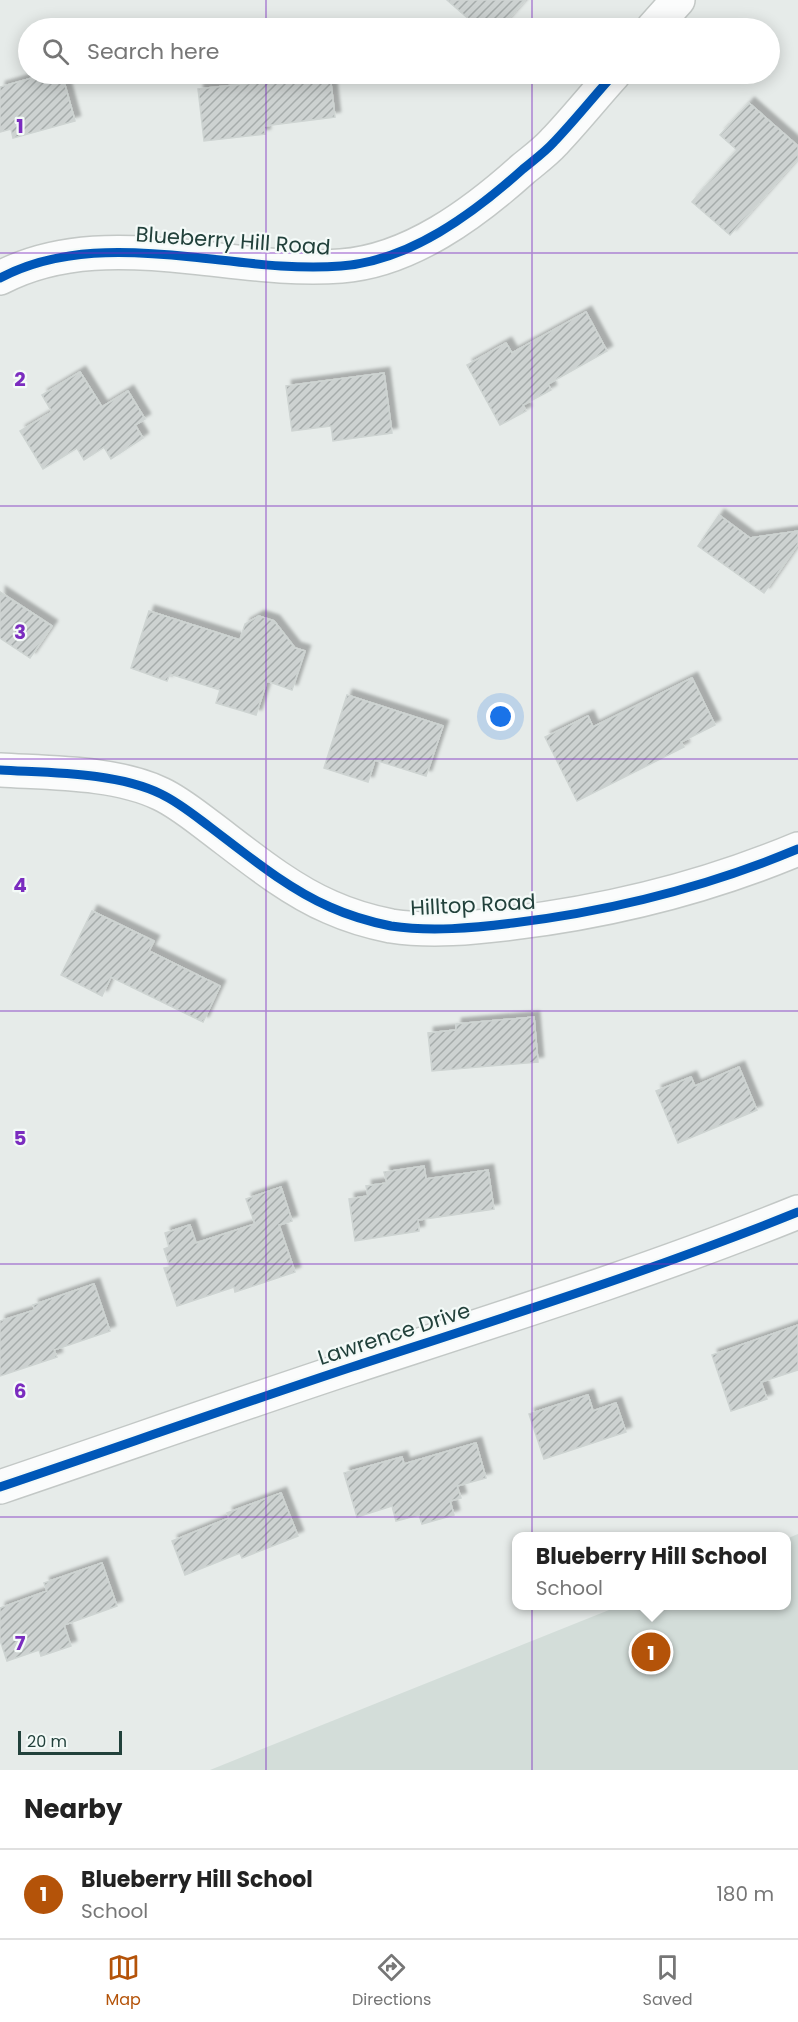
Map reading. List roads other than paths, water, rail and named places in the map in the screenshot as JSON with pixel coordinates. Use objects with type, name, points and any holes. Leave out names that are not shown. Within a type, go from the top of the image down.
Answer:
[{"type":"street","points":[[662,18],[678,0]]},
{"type":"street","name":"Blueberry Hill Road","points":[[0,278],[46,260],[95,252],[148,252],[267,265],[341,266],[383,257],[446,228],[487,201],[553,144],[605,84]]},
{"type":"street","name":"Hilltop Road","points":[[0,770],[104,778],[136,784],[160,793],[308,896],[331,908],[393,926],[422,929],[481,927],[567,916],[696,886],[798,849]]},
{"type":"street","name":"Lawrence Drive","points":[[0,1487],[594,1287],[798,1212]]},
{"type":"place","name":"Blueberry Hill School","points":[[651,1652]]}]
